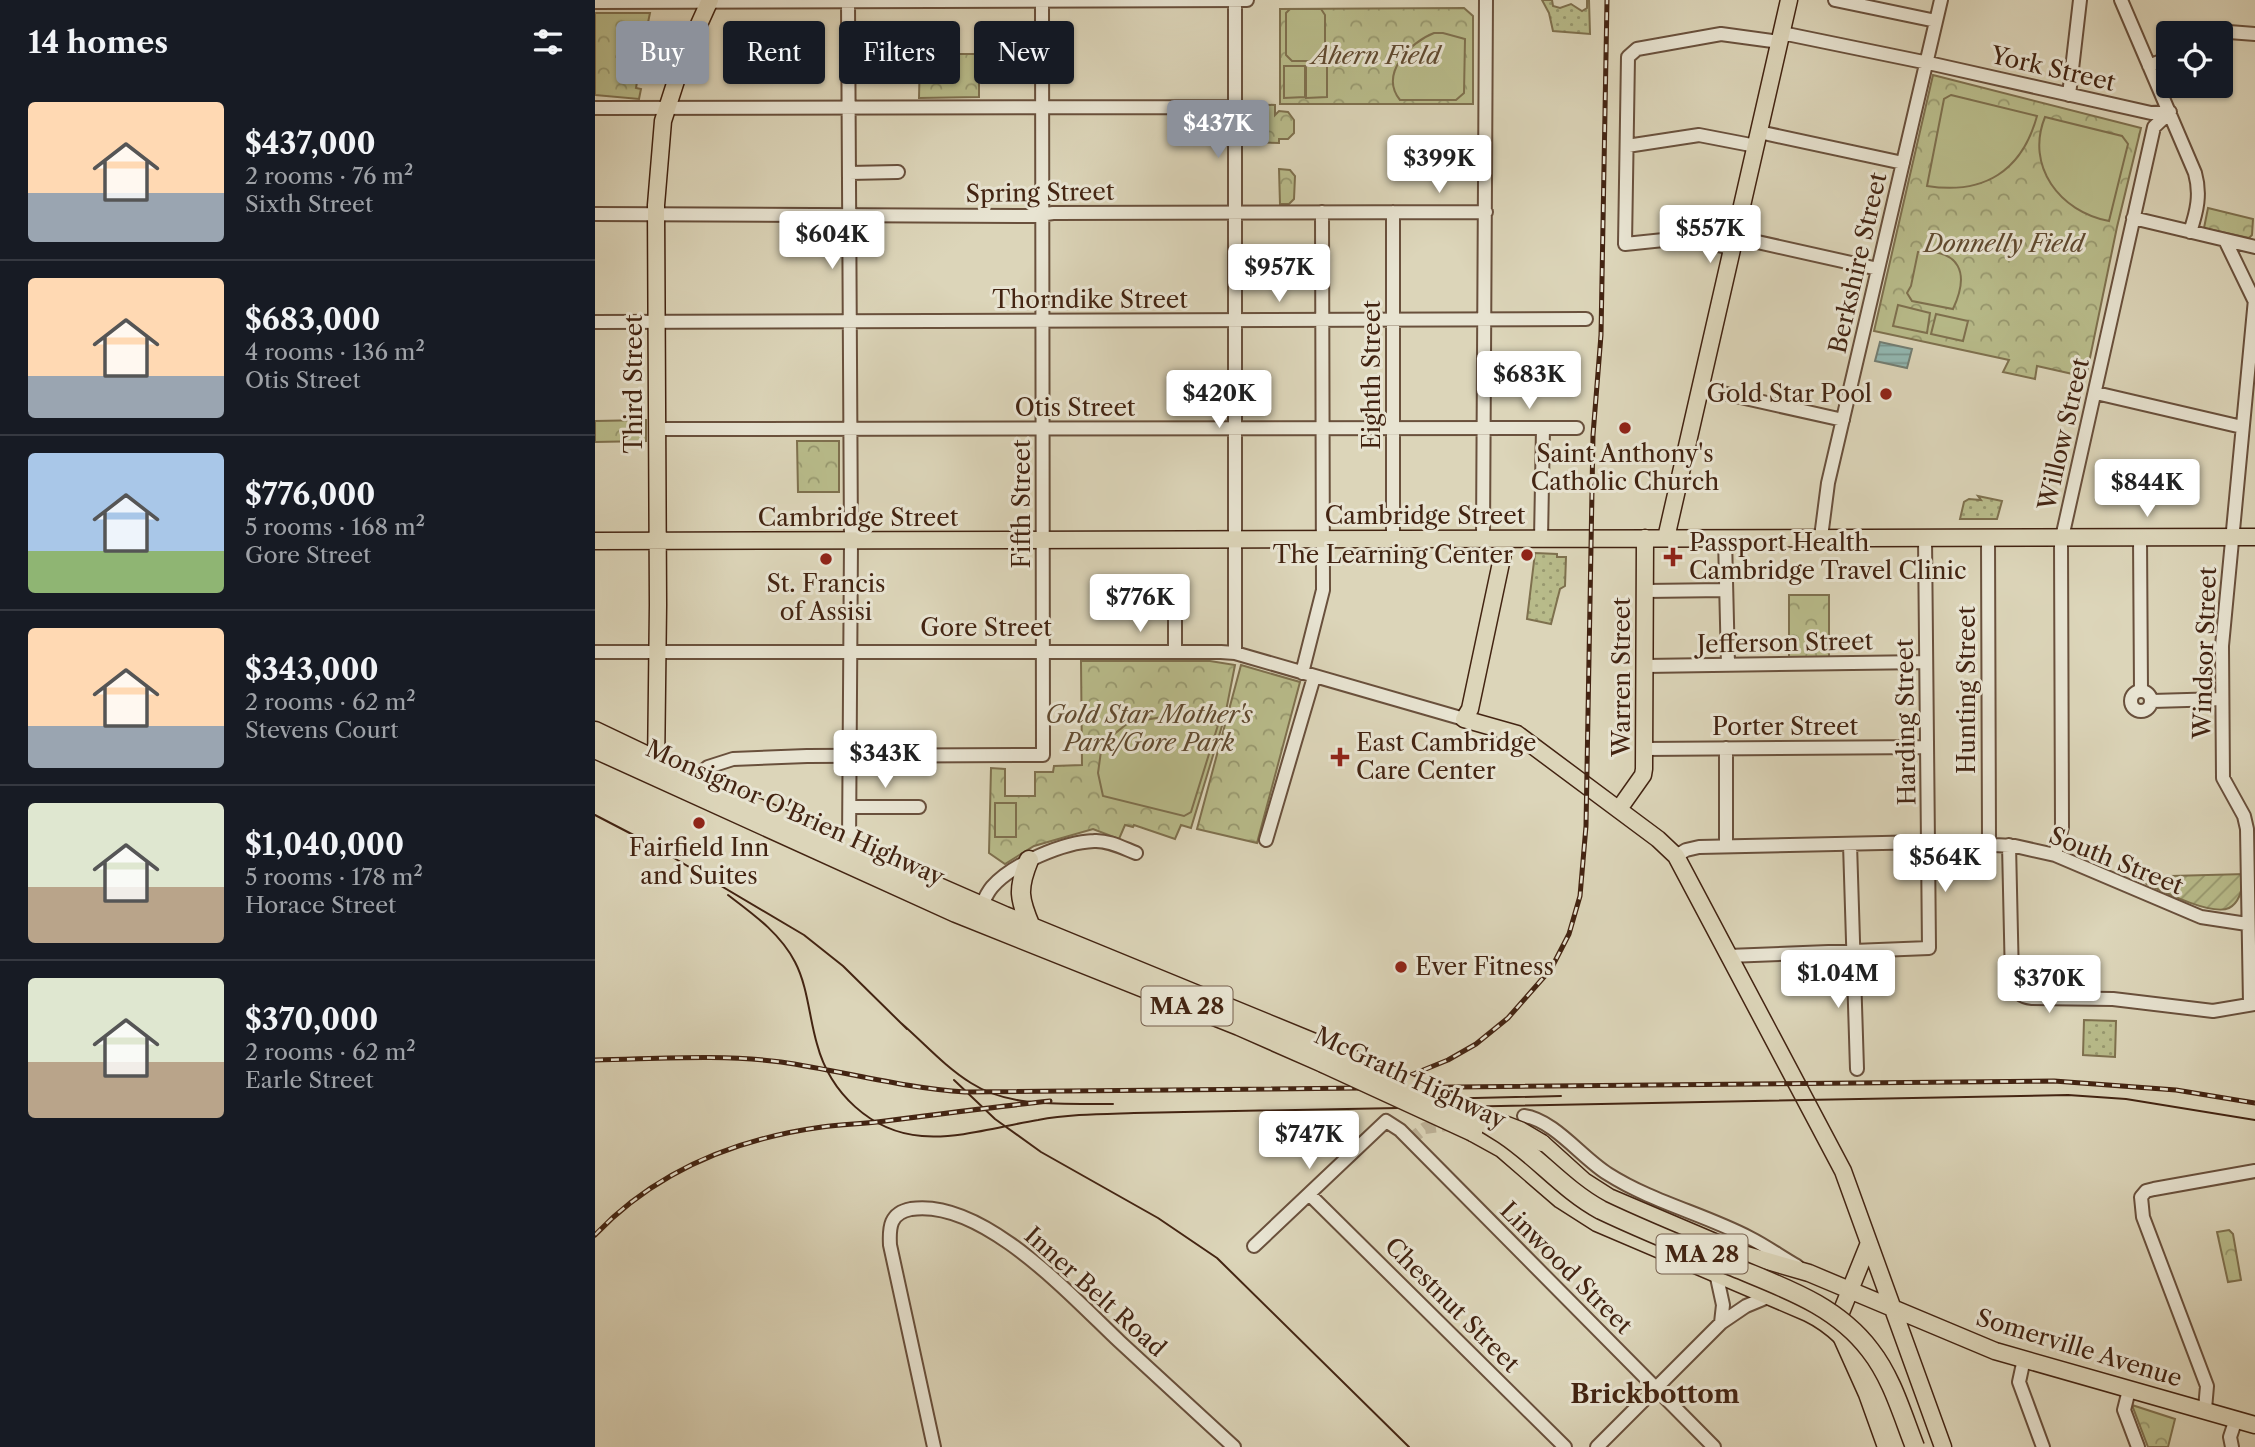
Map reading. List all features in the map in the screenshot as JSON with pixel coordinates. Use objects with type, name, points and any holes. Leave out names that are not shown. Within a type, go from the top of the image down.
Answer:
[{"type":"highway","name":"Monsignor O'Brien Highway","points":[[595,731],[656,768],[978,913]]},
{"type":"highway","name":"Monsignor O'Brien Highway","points":[[595,749],[693,779],[849,846],[978,913]]},
{"type":"highway","points":[[1029,860],[1020,893],[1031,928]]},
{"type":"highway","name":"McGrath Highway","points":[[978,913],[1031,928],[1329,1057],[1443,1102],[1509,1138],[1595,1207],[1801,1295],[1834,1315],[1858,1336],[1881,1365],[1915,1447]]},
{"type":"highway","name":"McGrath Highway","points":[[978,913],[1255,1033],[1329,1057],[1509,1153],[1561,1199],[1590,1218],[1814,1315],[1860,1355],[1876,1380],[1902,1447]]},
{"type":"main road","points":[[1665,538],[1789,0]]},
{"type":"main road","name":"Third Street","points":[[656,768],[656,214],[663,121],[682,62],[709,1]]},
{"type":"main road","name":"Cambridge Street","points":[[595,541],[2255,537]]},
{"type":"main road","points":[[1465,719],[1506,538]]},
{"type":"main road","name":"Warren Street","points":[[1619,808],[1643,775],[1645,538]]},
{"type":"main road","name":"Gore Street","points":[[1465,719],[1517,734],[1619,808],[1676,856]]},
{"type":"main road","points":[[1676,856],[1843,1171],[1943,1447]]},
{"type":"main road","name":"McGrath Highway","points":[[1443,1102],[1510,1126],[1542,1143],[1590,1185],[1616,1200],[1743,1254],[1809,1273],[1893,1308]]},
{"type":"main road","points":[[1841,1336],[1836,1322],[1870,1243]]},
{"type":"main road","name":"Somerville Avenue","points":[[1893,1308],[1986,1348],[2255,1425]]},
{"type":"main road","name":"McGrath Highway","points":[[1841,1336],[1869,1399],[1886,1447]]},
{"type":"street","name":"Fifth Street","points":[[851,757],[1043,755],[1042,0]]},
{"type":"street","points":[[1235,0],[1235,653]]},
{"type":"street","points":[[595,2],[1247,0]]},
{"type":"street","points":[[1483,539],[1486,0]]},
{"type":"street","points":[[1835,0],[1936,21]]},
{"type":"street","name":"Berkshire Street","points":[[1821,537],[1828,483],[1941,0]]},
{"type":"street","points":[[2069,94],[2080,0]]},
{"type":"street","points":[[2121,0],[2185,145],[2200,188],[2190,232]]},
{"type":"street","points":[[848,1],[851,541],[849,846]]},
{"type":"street","points":[[2233,32],[2255,34]]},
{"type":"street","name":"York Street","points":[[1627,146],[1627,64],[1633,51],[1721,34],[1781,38],[1927,62],[2151,113],[2170,112]]},
{"type":"street","points":[[2149,66],[2156,63]]},
{"type":"street","points":[[595,108],[1235,107]]},
{"type":"street","name":"Willow Street","points":[[2055,855],[2061,831],[2062,537],[2154,127],[2170,112]]},
{"type":"street","points":[[1878,269],[1734,243],[1683,238],[1625,244],[1627,146],[1699,135],[1757,139],[1903,163]]},
{"type":"street","points":[[849,173],[898,172]]},
{"type":"street","points":[[1266,840],[1308,675],[1323,590],[1322,212]]},
{"type":"street","name":"Eighth Street","points":[[1393,212],[1393,539]]},
{"type":"street","name":"Spring Street","points":[[595,214],[1486,212]]},
{"type":"street","points":[[2133,218],[2255,247]]},
{"type":"street","points":[[2225,240],[2255,300]]},
{"type":"street","name":"Windsor Street","points":[[2253,1004],[2247,924],[2247,829],[2244,816],[2223,778],[2222,699],[2223,629],[2255,300]]},
{"type":"street","name":"Thorndike Street","points":[[595,322],[1586,319]]},
{"type":"street","points":[[1700,387],[1843,420]]},
{"type":"street","points":[[2096,393],[2242,428]]},
{"type":"street","points":[[1541,538],[1543,428]]},
{"type":"street","name":"Otis Street","points":[[657,429],[1577,428]]},
{"type":"street","name":"Hunting Street","points":[[1988,537],[1989,843]]},
{"type":"street","points":[[2140,537],[2141,691]]},
{"type":"street","points":[[1725,538],[1728,665]]},
{"type":"street","name":"Harding Street","points":[[1853,951],[1929,948],[1925,538]]},
{"type":"street","points":[[1645,591],[1726,590]]},
{"type":"street","points":[[1175,618],[1175,650]]},
{"type":"street","name":"Gore Street","points":[[595,652],[1175,650],[1235,653],[1465,719]]},
{"type":"street","name":"Jefferson Street","points":[[1645,666],[1926,662]]},
{"type":"street","points":[[2141,691],[2132,697],[2134,708],[2145,710],[2152,701]]},
{"type":"street","points":[[2141,691],[2149,694],[2152,701]]},
{"type":"street","points":[[2152,701],[2222,699]]},
{"type":"street","name":"Porter Street","points":[[1643,749],[1927,747]]},
{"type":"street","points":[[1726,748],[1726,846]]},
{"type":"street","points":[[693,779],[708,767],[729,760],[851,757]]},
{"type":"street","points":[[850,807],[919,807]]},
{"type":"street","points":[[978,913],[996,884],[1029,860],[1048,852],[1095,841],[1136,853]]},
{"type":"street","name":"South Street","points":[[1676,856],[1692,848],[1726,846],[1928,842],[2009,845],[2055,855],[2184,911],[2211,919],[2247,924]]},
{"type":"street","points":[[1850,844],[1857,1069]]},
{"type":"street","points":[[2009,845],[2012,980],[2015,989],[2022,996],[2113,999],[2213,1012],[2253,1004]]},
{"type":"street","points":[[1728,956],[1853,951]]},
{"type":"street","points":[[1524,1116],[1551,1129],[1620,1181],[1751,1238],[1809,1273]]},
{"type":"street","name":"Linwood Street","points":[[1309,1194],[1386,1121],[1399,1130],[1714,1447]]},
{"type":"street","points":[[2205,1409],[2207,1386],[2143,1217],[2141,1197],[2146,1191],[2154,1189],[2255,1171]]},
{"type":"street","points":[[1254,1246],[1309,1194]]},
{"type":"street","name":"Chestnut Street","points":[[1309,1194],[1565,1447]]},
{"type":"street","name":"Inner Belt Road","points":[[934,1447],[891,1248],[889,1226],[894,1217],[904,1210],[921,1208],[950,1211],[1011,1244],[1069,1293],[1234,1447]]},
{"type":"street","points":[[1716,1273],[1723,1301],[1721,1323]]},
{"type":"street","points":[[1597,1447],[1721,1323],[1746,1306],[1770,1296]]},
{"type":"street","points":[[2024,1359],[2019,1382],[2043,1447]]},
{"type":"street","points":[[2129,1390],[2124,1410],[2138,1447]]},
{"type":"street","points":[[2232,1447],[2230,1437],[2236,1419]]},
{"type":"green space","points":[[1542,0],[1552,0],[1553,6],[1560,8],[1571,4],[1582,11],[1587,8],[1589,0],[1590,34],[1553,31],[1549,13]]},
{"type":"green space","name":"Ahern Field","points":[[1464,8],[1473,16],[1473,104],[1280,104],[1280,9]]},
{"type":"green space","points":[[1290,9],[1321,9],[1325,15],[1325,56],[1319,61],[1292,61],[1286,55],[1286,13]]},
{"type":"green space","points":[[595,13],[650,13],[648,21],[616,21],[616,84],[637,84],[636,88],[641,89],[639,99],[595,95]]},
{"type":"green space","points":[[1434,33],[1465,39],[1464,93],[1456,100],[1400,100],[1394,90],[1393,80],[1400,60],[1407,51]]},
{"type":"green space","points":[[960,54],[974,54],[974,84],[979,84],[979,97],[919,98],[919,84],[960,84]]},
{"type":"green space","points":[[1284,66],[1305,66],[1305,97],[1284,98]]},
{"type":"green space","points":[[1306,66],[1327,66],[1327,97],[1306,98]]},
{"type":"green space","name":"Donnelly Field","points":[[1933,75],[2141,128],[2086,377],[2037,366],[2035,379],[2003,372],[2009,360],[1874,331]]},
{"type":"green space","points":[[1951,95],[2037,116],[2021,151],[2011,165],[1998,175],[1966,187],[1927,186],[1944,99]]},
{"type":"green space","points":[[1246,104],[1275,105],[1275,115],[1279,111],[1288,112],[1294,120],[1294,133],[1288,139],[1279,139],[1279,143],[1247,142]]},
{"type":"green space","points":[[2045,117],[2122,136],[2128,144],[2109,221],[2076,208],[2051,184],[2040,153],[2040,135]]},
{"type":"green space","points":[[1279,169],[1290,170],[1295,176],[1294,199],[1289,204],[1280,204]]},
{"type":"green space","points":[[2208,208],[2253,219],[2252,235],[2249,238],[2204,228]]},
{"type":"green space","points":[[1918,252],[1944,255],[1958,266],[1961,284],[1953,309],[1912,301],[1907,293]]},
{"type":"green space","points":[[1898,305],[1930,313],[1927,333],[1893,326]]},
{"type":"green space","points":[[1936,314],[1968,321],[1963,341],[1931,334]]},
{"type":"green space","points":[[646,420],[646,441],[595,442],[595,421]]},
{"type":"green space","points":[[797,441],[839,441],[839,492],[798,492]]},
{"type":"green space","points":[[1978,496],[2002,501],[1997,519],[1960,519],[1964,502],[1969,499],[1981,500]]},
{"type":"green space","points":[[1535,553],[1566,557],[1565,586],[1560,589],[1551,624],[1527,619]]},
{"type":"green space","points":[[1789,595],[1829,595],[1829,658],[1789,658]]},
{"type":"green space","name":"Gold Star Mother's Park/Gore Park","points":[[1081,661],[1210,661],[1235,665],[1225,716],[1191,828],[1181,825],[1175,839],[1134,825],[1125,825],[1119,839],[1093,829],[1034,846],[1005,864],[989,853],[991,768],[1005,769],[1005,796],[1035,796],[1035,772],[1053,772],[1054,766],[1082,765]]},
{"type":"green space","points":[[1241,665],[1300,682],[1257,843],[1197,829]]},
{"type":"green space","points":[[1179,714],[1218,725],[1191,812],[1184,816],[1103,796],[1098,773],[1102,744],[1128,723]]},
{"type":"green space","points":[[995,803],[1016,803],[1016,837],[995,837]]},
{"type":"green space","points":[[2245,874],[2236,902],[2229,908],[2220,910],[2195,905],[2132,877]]},
{"type":"green space","points":[[2084,1020],[2116,1021],[2115,1057],[2083,1055]]},
{"type":"green space","points":[[2229,1230],[2233,1234],[2241,1280],[2228,1282],[2217,1232]]},
{"type":"green space","points":[[2132,1405],[2175,1419],[2168,1447],[2148,1447]]},
{"type":"water","points":[[1880,342],[1912,349],[1907,368],[1875,361]]},
{"type":"tunnel","points":[[1410,1140],[1425,1128],[1454,1124]]},
{"type":"tram line","points":[[595,815],[647,842],[804,935],[843,966],[907,1029]]},
{"type":"tram line","points":[[728,895],[774,933],[795,962],[803,982],[823,1062],[842,1094],[855,1107],[886,1127],[922,1136],[966,1134],[1050,1118],[1098,1114],[2068,1095],[2126,1099],[2255,1120]]},
{"type":"tram line","points":[[901,1023],[952,1070],[987,1091],[1021,1101],[1040,1103],[1113,1104]]},
{"type":"tram line","points":[[954,1080],[995,1119],[1041,1152],[1158,1218],[1217,1258],[1409,1447]]},
{"type":"tram line","points":[[1393,1100],[1561,1096]]},
{"type":"railway","points":[[1378,1083],[1411,1075],[1448,1060],[1476,1044],[1508,1018],[1551,969],[1569,934],[1580,896],[1586,826],[1593,435],[1601,335],[1607,0]]},
{"type":"railway","points":[[595,1060],[735,1058],[781,1062],[919,1087],[965,1092],[2054,1081],[2176,1090],[2255,1103]]},
{"type":"railway","points":[[595,1235],[619,1212],[671,1176],[699,1162],[758,1140],[822,1127],[1050,1101]]},
{"type":"place","name":"Gold Star Pool","points":[[1886,394]]},
{"type":"place","name":"Saint Anthony's Catholic Church","points":[[1625,428]]},
{"type":"place","name":"The Learning Center","points":[[1527,555]]},
{"type":"place","name":"Passport Health Cambridge Travel Clinic","points":[[1673,557]]},
{"type":"place","name":"St. Francis of Assisi","points":[[826,559]]},
{"type":"place","name":"East Cambridge Care Center","points":[[1340,757]]},
{"type":"place","name":"Fairfield Inn and Suites","points":[[699,823]]},
{"type":"place","name":"Ever Fitness","points":[[1401,967]]},
{"type":"district","name":"Brickbottom","points":[[1655,1394]]}]
